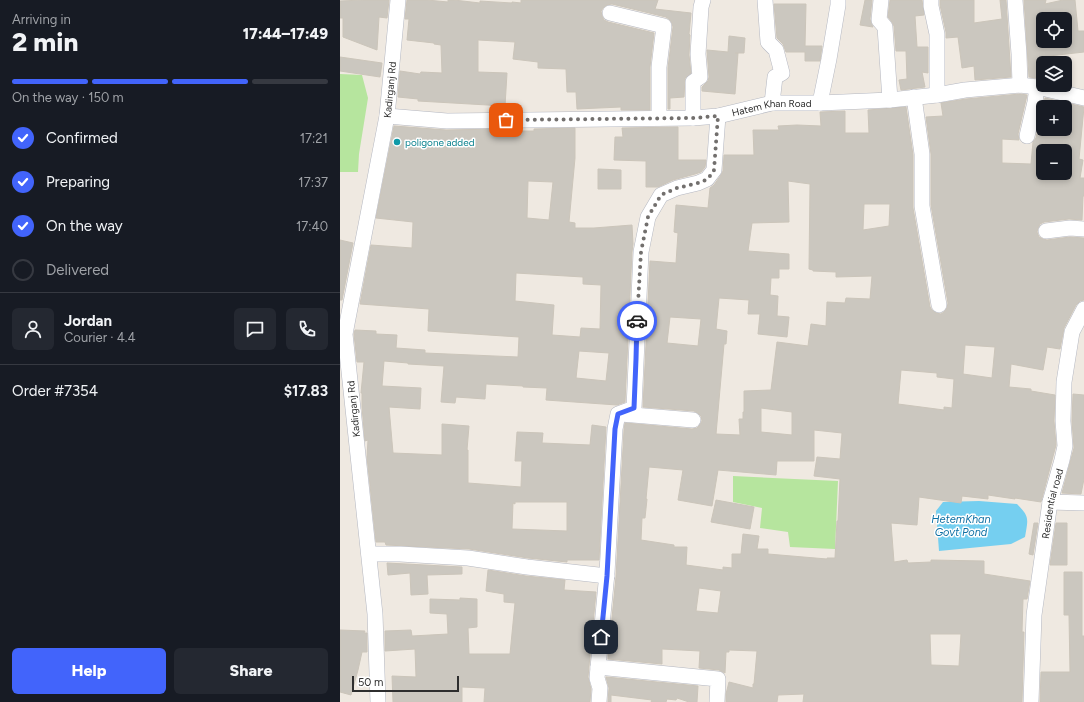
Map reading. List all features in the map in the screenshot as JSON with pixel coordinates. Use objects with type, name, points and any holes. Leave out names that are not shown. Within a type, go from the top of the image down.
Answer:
[{"type":"street","name":"Kadirganj Rd","points":[[378,702],[375,614],[342,334],[387,116],[398,0]]},
{"type":"street","points":[[694,118],[693,82],[700,77],[698,54],[701,7],[703,0]]},
{"type":"street","points":[[765,0],[768,42],[776,50],[782,73],[775,77],[772,103]]},
{"type":"street","points":[[820,103],[829,59],[838,0]]},
{"type":"street","points":[[881,0],[879,20],[885,27],[890,100]]},
{"type":"street","points":[[931,0],[937,34],[937,95]]},
{"type":"street","points":[[1015,0],[1020,85]]},
{"type":"street","points":[[610,13],[664,26],[659,67],[659,118]]},
{"type":"street","name":"Hatem Khan Road","points":[[387,116],[447,121],[694,118],[718,116],[772,103],[820,103],[890,100],[937,95],[965,90],[1020,85],[1036,87]]},
{"type":"street","points":[[1027,136],[1036,92]]},
{"type":"street","name":"Hatem Khan Road","points":[[1058,92],[1084,98]]},
{"type":"street","points":[[914,97],[922,154],[922,206],[939,305]]},
{"type":"street","points":[[618,414],[634,408],[641,252],[648,217],[661,195],[677,188],[708,179],[714,170],[718,116]]},
{"type":"street","points":[[1046,231],[1070,228],[1084,229]]},
{"type":"street","name":"Residential road","points":[[1031,702],[1034,615],[1050,502],[1065,446],[1063,421],[1064,382],[1072,332],[1084,310]]},
{"type":"street","points":[[618,414],[693,420]]},
{"type":"street","points":[[599,702],[600,688],[597,678],[607,576],[615,429],[618,414]]},
{"type":"street","points":[[1050,502],[1084,503]]},
{"type":"street","points":[[369,554],[400,554],[468,558],[526,567],[607,576]]},
{"type":"street","points":[[598,667],[718,678],[717,702]]},
{"type":"green space","points":[[340,74],[362,75],[368,98],[359,154],[358,172],[340,172]]},
{"type":"green space","points":[[733,476],[838,481],[835,549],[790,547],[788,532],[760,528],[762,508],[733,502]]},
{"type":"water","name":"HetemKhan Govt Pond","points":[[979,501],[1017,504],[1026,515],[1027,519],[1025,537],[1011,544],[939,551],[936,511],[943,502]]},
{"type":"building","points":[[389,0],[387,18],[379,17],[377,50],[343,37],[343,18],[340,18],[340,1]]},
{"type":"building","points":[[407,0],[448,2],[448,0],[454,0],[480,3],[480,1],[521,3],[521,0],[658,0],[655,9],[691,13],[689,55],[691,73],[685,78],[684,97],[670,98],[670,109],[668,109],[668,68],[673,27],[670,20],[666,17],[612,4],[607,5],[601,11],[604,20],[654,33],[650,67],[650,110],[621,110],[621,107],[577,109],[576,92],[567,92],[566,69],[538,68],[538,62],[513,59],[515,42],[478,40],[478,72],[507,73],[505,106],[418,101],[418,99],[398,97],[400,71],[420,74],[421,72],[442,73],[441,45],[407,40],[409,19],[405,19]]},
{"type":"building","points":[[865,0],[872,0],[870,19],[873,27],[860,25]]},
{"type":"building","points":[[890,0],[922,0],[924,15],[915,16],[917,47],[928,47],[928,73],[922,72],[925,87],[901,90],[899,80],[907,79],[906,51],[896,51],[894,26],[888,17]]},
{"type":"building","points":[[940,0],[974,0],[974,23],[1002,19],[1000,0],[1006,0],[1011,77],[975,80],[974,66],[962,68],[958,37],[946,38]]},
{"type":"building","points":[[1024,0],[1046,0],[1045,4],[1063,0],[1075,0],[1078,31],[1084,31],[1084,52],[1036,56],[1036,78],[1029,77]]},
{"type":"building","points":[[774,4],[806,4],[805,46],[822,46],[820,61],[805,61],[805,52],[786,52],[783,44],[777,38]]},
{"type":"building","points":[[729,36],[745,38],[744,53],[738,53],[735,94],[702,91],[702,87],[708,81],[709,77],[707,50],[728,52]]},
{"type":"building","points":[[340,57],[382,63],[380,77],[340,71]]},
{"type":"building","points":[[1020,94],[1027,95],[1018,134],[1019,140],[1002,139],[1002,163],[1031,164],[1033,142],[1036,136],[1072,136],[1072,104],[1084,107],[1079,159],[1083,160],[1080,178],[1084,178],[1082,220],[1069,219],[1044,222],[1040,224],[1037,232],[1039,237],[1047,240],[1070,237],[1084,238],[1084,300],[1080,301],[1076,305],[1064,328],[1060,349],[1047,347],[1043,370],[1011,364],[1009,387],[1031,389],[1031,391],[1055,395],[1054,421],[1056,445],[1041,502],[988,495],[988,499],[962,496],[961,503],[919,497],[917,525],[891,523],[894,562],[907,560],[908,563],[931,562],[931,560],[984,561],[984,574],[1030,581],[1027,599],[1023,599],[1022,632],[1024,632],[1022,702],[803,702],[804,694],[778,695],[777,702],[726,702],[729,682],[753,688],[757,651],[729,650],[729,652],[726,652],[725,673],[719,670],[699,668],[700,651],[662,649],[662,664],[608,659],[616,577],[625,423],[692,429],[697,428],[702,421],[701,416],[694,411],[643,407],[650,261],[676,263],[678,233],[674,232],[676,205],[708,208],[710,188],[714,185],[723,171],[724,155],[754,155],[753,130],[779,130],[778,126],[821,126],[820,112],[845,111],[845,133],[869,133],[868,110],[906,107],[913,155],[913,208],[930,307],[936,313],[941,314],[947,308],[948,303],[931,205],[931,154],[926,117],[943,116],[941,103],[966,99]],"holes":[[[788,181],[810,184],[809,269],[813,271],[836,272],[836,277],[872,276],[870,299],[846,298],[845,303],[827,302],[826,326],[811,324],[808,346],[777,342],[771,390],[744,391],[743,419],[739,419],[740,435],[716,434],[724,344],[726,344],[727,331],[716,329],[719,298],[749,300],[748,314],[760,314],[758,334],[787,337],[789,317],[777,316],[778,296],[770,295],[771,278],[779,278],[779,269],[789,269],[789,254],[748,251],[752,223],[789,222]],[[864,204],[890,204],[889,226],[863,230]],[[670,317],[701,319],[698,346],[667,343]],[[965,345],[995,347],[992,378],[963,374]],[[901,370],[937,373],[937,377],[954,379],[952,408],[944,407],[944,410],[898,404]],[[761,408],[792,412],[792,435],[761,432]],[[814,430],[842,433],[840,459],[817,457],[814,476],[840,479],[835,558],[827,559],[768,554],[768,549],[757,549],[759,536],[743,534],[741,554],[732,554],[732,568],[723,567],[723,570],[686,565],[687,547],[674,547],[674,545],[641,540],[642,518],[645,518],[649,467],[683,470],[678,500],[712,506],[718,470],[776,475],[777,461],[814,461]],[[699,588],[721,591],[718,613],[696,611]],[[930,634],[961,634],[959,666],[931,665]]]},
{"type":"building","points":[[394,126],[446,130],[500,129],[500,131],[534,131],[534,129],[575,128],[575,158],[569,222],[575,223],[575,228],[632,225],[633,244],[625,402],[617,405],[546,400],[547,388],[486,384],[485,399],[456,397],[455,403],[441,402],[444,366],[384,361],[382,386],[421,388],[420,409],[389,407],[393,453],[442,455],[442,424],[469,426],[467,450],[468,483],[521,487],[522,461],[515,461],[517,432],[543,433],[542,443],[590,445],[592,425],[606,427],[599,560],[567,560],[567,562],[469,549],[386,545],[385,542],[376,542],[367,457],[368,440],[365,441],[361,393],[364,362],[357,362],[354,334],[355,330],[376,331],[376,334],[397,335],[396,348],[425,350],[425,353],[518,357],[519,337],[428,331],[429,309],[360,304],[371,245],[412,248],[413,222],[376,218]],"holes":[[[528,181],[553,182],[549,220],[527,218]],[[516,273],[583,277],[583,284],[601,285],[600,329],[581,328],[580,337],[552,335],[554,305],[515,301]],[[579,351],[609,353],[606,381],[576,378]],[[515,502],[567,502],[567,531],[512,529],[513,503],[515,504]]]},
{"type":"building","points":[[678,127],[678,160],[706,160],[705,167],[701,172],[673,180],[658,187],[646,187],[646,161],[614,160],[615,137],[623,137],[622,128]]},
{"type":"building","points":[[598,169],[621,170],[621,189],[598,189]]},
{"type":"building","points":[[340,240],[353,243],[342,300],[340,300]]},
{"type":"building","points":[[1073,394],[1084,395],[1084,479],[1081,494],[1062,493],[1074,448],[1072,421]]},
{"type":"building","points":[[716,500],[754,507],[750,529],[711,522]]},
{"type":"building","points":[[1034,523],[1038,523],[1033,555],[1029,554]]},
{"type":"building","points":[[1056,523],[1067,523],[1067,565],[1050,565]]},
{"type":"building","points":[[387,563],[462,567],[462,574],[427,575],[428,594],[411,595],[410,573],[388,575]]},
{"type":"building","points":[[488,570],[565,580],[564,590],[596,592],[588,677],[591,689],[590,702],[484,702],[485,688],[462,687],[462,702],[393,702],[392,676],[416,677],[415,649],[385,651],[385,631],[411,630],[412,636],[448,634],[447,614],[430,613],[430,599],[477,599],[477,627],[468,628],[469,654],[510,654],[515,603],[504,602],[504,594],[486,591]]},
{"type":"building","points":[[1064,572],[1082,572],[1084,702],[1040,702],[1041,672],[1070,672],[1069,615],[1064,615]]},
{"type":"building","points":[[340,630],[365,631],[364,633],[367,633],[367,652],[362,652],[351,695],[340,692]]},
{"type":"building","points":[[606,677],[698,686],[697,702],[689,702],[677,698],[676,700],[667,699],[666,702],[651,702],[652,700],[611,695],[611,702],[608,702],[609,688]]},
{"type":"way so far","points":[[506,120],[694,118],[718,116],[714,170],[708,179],[677,188],[661,195],[648,217],[641,252],[637,321]]},
{"type":"place","name":"poligone added","points":[[397,142]]},
{"type":"route","points":[[601,637],[607,576],[615,429],[618,414],[634,408],[637,321]]}]
